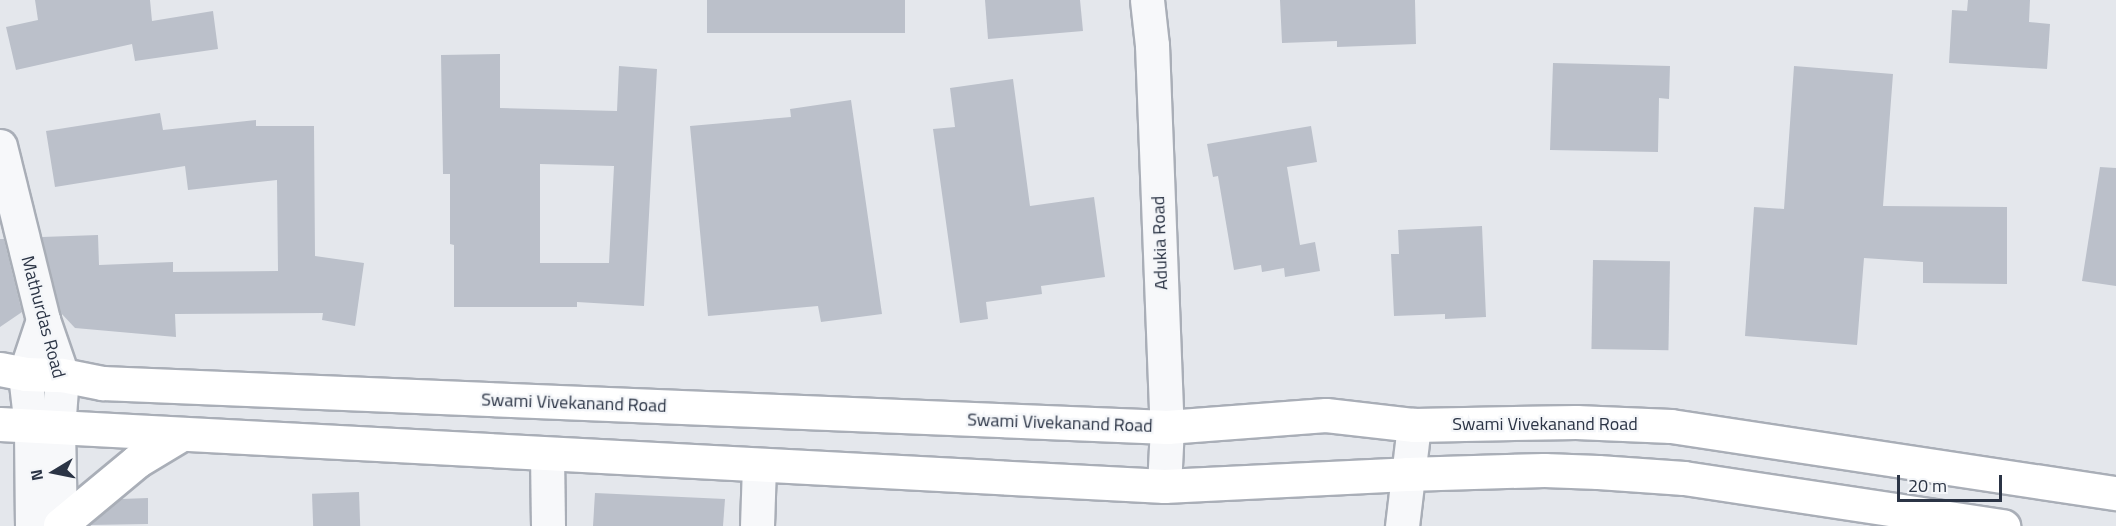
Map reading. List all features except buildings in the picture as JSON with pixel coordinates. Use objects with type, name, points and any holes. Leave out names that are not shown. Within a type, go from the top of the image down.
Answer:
[{"type":"main road","name":"Swami Vivekanand Road","points":[[12,371],[62,375],[102,383],[1167,427],[1326,415],[1413,424],[1576,422],[1671,426],[2116,493]]},
{"type":"main road","points":[[30,426],[1164,486],[1544,470],[1684,478],[1983,525]]},
{"type":"main road","points":[[51,526],[137,462],[180,435]]},
{"type":"street","name":"Adukia Road","points":[[1147,0],[1152,45],[1167,427],[1164,486]]},
{"type":"street","name":"Mathurdas Road","points":[[0,146],[43,320],[62,375],[30,426],[51,526]]},
{"type":"street","points":[[30,426],[12,371],[43,320]]},
{"type":"street","points":[[1402,526],[1413,424]]},
{"type":"street","points":[[547,454],[548,526]]},
{"type":"street","points":[[756,526],[759,465]]}]
